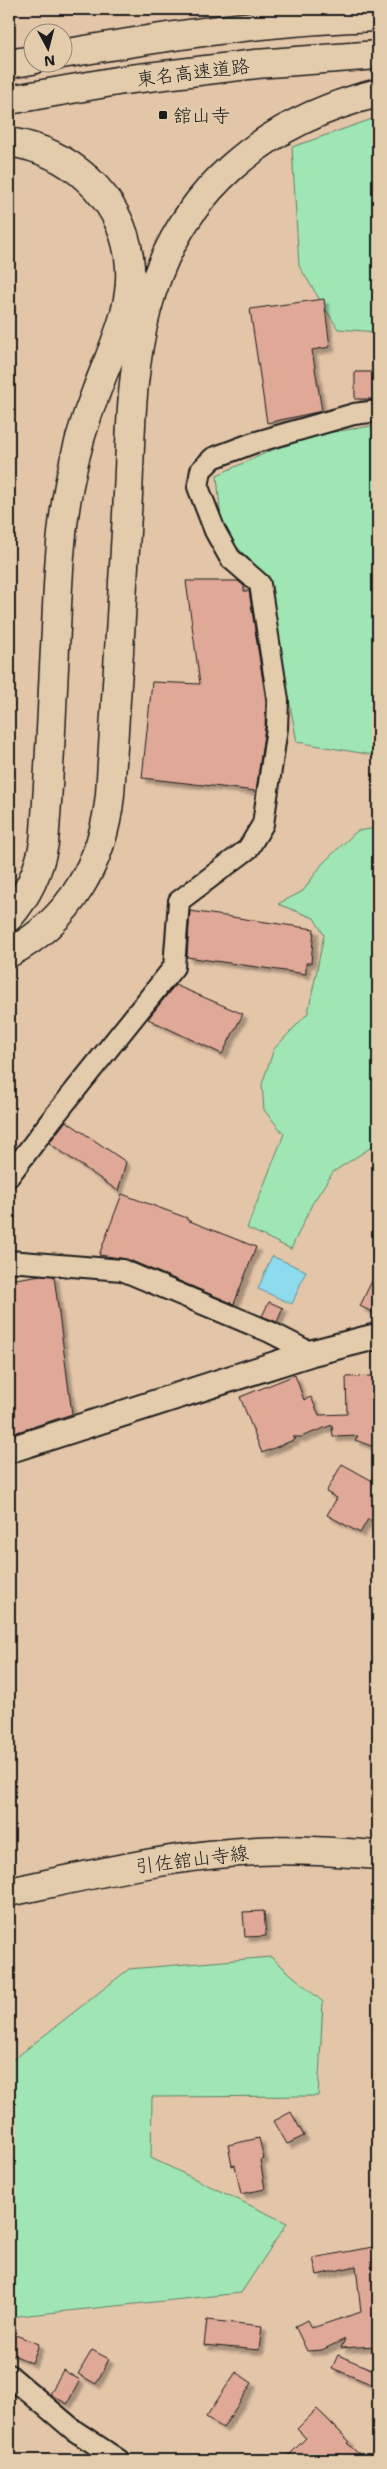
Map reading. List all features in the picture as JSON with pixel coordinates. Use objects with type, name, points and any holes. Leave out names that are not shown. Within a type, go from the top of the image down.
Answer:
[{"type":"main road","name":"東名高速道路","points":[[72,52],[241,27],[378,17]]},
{"type":"main road","name":"東名高速道路","points":[[9,100],[123,80],[247,65],[378,55]]},
{"type":"main road","points":[[9,64],[22,62]]},
{"type":"main road","points":[[9,953],[35,937],[66,908],[89,874],[104,835],[110,794],[135,380],[146,310],[163,262],[174,239],[203,196],[220,177],[259,144],[304,118],[337,104],[378,93]]},
{"type":"main road","points":[[9,142],[40,149],[57,156],[80,172],[100,191],[115,214],[125,239],[131,276],[126,312],[85,422],[69,484],[60,548],[44,843],[32,883],[9,917]]},
{"type":"main road","name":"引佐舘山寺線","points":[[9,1892],[150,1863],[255,1851],[314,1850],[378,1854]]},
{"type":"street","points":[[9,1176],[174,967],[179,901],[248,849],[263,824],[277,728],[278,700],[260,584],[230,558],[215,531],[198,487],[201,470],[213,458],[253,444],[354,414],[378,411]]},
{"type":"street","points":[[9,1261],[122,1270],[270,1332],[311,1353]]},
{"type":"street","points":[[9,1450],[311,1353],[378,1336]]},
{"type":"street","points":[[9,2375],[75,2431],[119,2460]]},
{"type":"green space","points":[[378,117],[378,332],[338,329],[299,266],[292,147]]},
{"type":"green space","points":[[378,425],[378,756],[297,742],[266,576],[222,532],[217,475],[301,437]]},
{"type":"green space","points":[[378,828],[378,1143],[333,1172],[312,1204],[291,1249],[247,1228],[284,1134],[264,1110],[262,1084],[274,1049],[308,1013],[324,935],[314,918],[278,904],[303,891],[323,863],[357,831]]},
{"type":"green space","points":[[271,1957],[323,2002],[318,2096],[152,2097],[151,2158],[287,2223],[241,2293],[9,2317],[9,2063],[129,1969]]},
{"type":"water","points":[[272,1256],[306,1271],[292,1304],[258,1289]]},
{"type":"building","points":[[324,299],[330,347],[312,350],[322,411],[267,423],[250,309]]},
{"type":"building","points":[[355,372],[378,372],[378,399],[355,399]]},
{"type":"building","points":[[186,581],[238,581],[244,586],[244,591],[249,591],[266,701],[265,727],[256,791],[142,778],[152,682],[200,684]]},
{"type":"building","points":[[190,911],[314,929],[311,963],[306,963],[306,974],[187,957]]},
{"type":"building","points":[[175,985],[243,1014],[222,1054],[148,1019]]},
{"type":"building","points":[[66,1121],[126,1162],[118,1191],[49,1143]]},
{"type":"building","points":[[122,1194],[187,1218],[187,1220],[256,1247],[234,1304],[127,1259],[99,1255]]},
{"type":"building","points":[[378,1268],[378,1315],[360,1306]]},
{"type":"building","points":[[41,1275],[54,1276],[72,1414],[14,1433],[9,1396],[9,1280]]},
{"type":"building","points":[[269,1302],[283,1308],[277,1322],[262,1316]]},
{"type":"building","points":[[295,1375],[304,1400],[311,1397],[319,1415],[347,1414],[346,1377],[373,1376],[374,1447],[355,1440],[358,1436],[333,1437],[332,1425],[301,1437],[293,1437],[296,1439],[262,1453],[240,1397]]},
{"type":"building","points":[[342,1464],[378,1484],[378,1524],[368,1519],[360,1533],[327,1515],[337,1498],[326,1492]]},
{"type":"building","points":[[264,1911],[266,1936],[245,1937],[243,1912]]},
{"type":"building","points":[[291,2112],[304,2136],[287,2144],[274,2121]]},
{"type":"building","points":[[259,2138],[264,2159],[260,2160],[265,2189],[241,2194],[235,2165],[232,2166],[228,2145]]},
{"type":"building","points":[[378,2246],[378,2311],[373,2312],[376,2346],[341,2348],[345,2339],[322,2350],[307,2351],[295,2326],[308,2320],[312,2328],[361,2312],[356,2266],[317,2275],[313,2258]]},
{"type":"building","points":[[207,2320],[262,2326],[259,2350],[204,2345]]},
{"type":"building","points":[[13,2334],[39,2344],[32,2363],[9,2353],[9,2344]]},
{"type":"building","points":[[92,2350],[109,2359],[96,2384],[78,2374]]},
{"type":"building","points":[[338,2355],[378,2372],[378,2387],[332,2368]]},
{"type":"building","points":[[63,2370],[80,2380],[67,2404],[50,2394]]},
{"type":"building","points":[[236,2372],[252,2383],[223,2428],[206,2417]]},
{"type":"building","points":[[317,2409],[365,2460],[284,2460],[306,2438],[297,2429]]},
{"type":"place","name":"舘山寺","points":[[163,115]]}]
